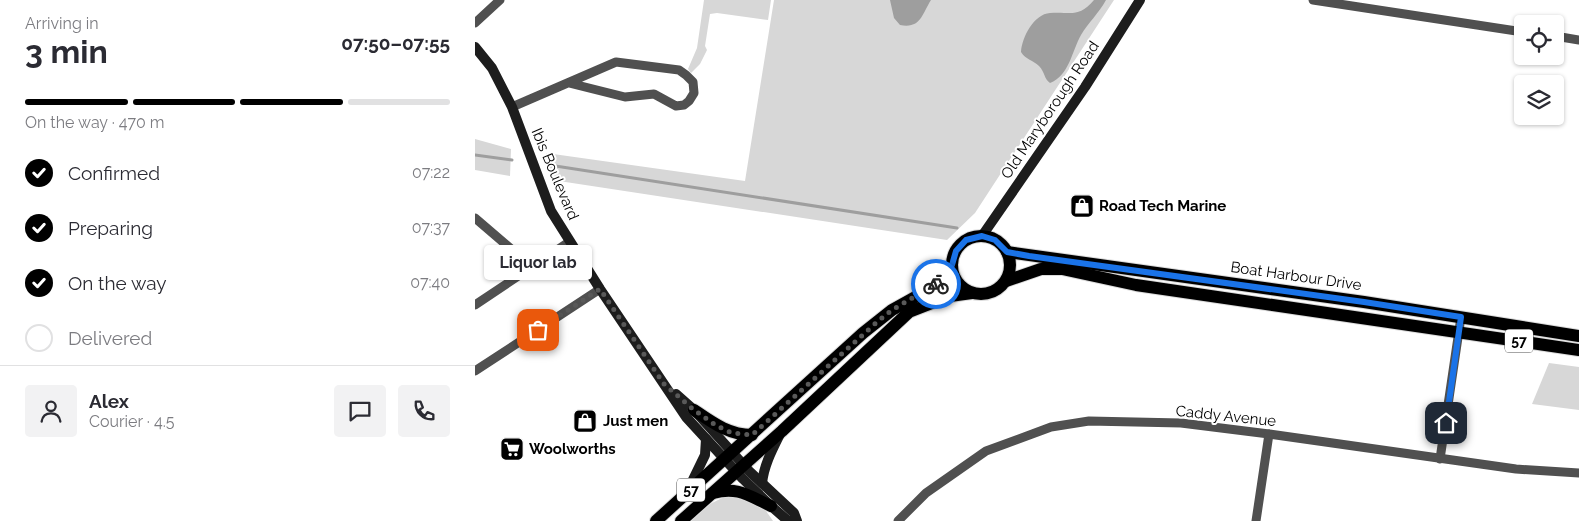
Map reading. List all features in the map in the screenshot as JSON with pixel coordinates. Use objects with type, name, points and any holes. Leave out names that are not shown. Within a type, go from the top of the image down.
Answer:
[{"type":"main road","name":"57","points":[[657,521],[863,333],[892,310],[943,280],[952,265],[956,251],[966,240],[982,236],[995,240],[1007,252]]},
{"type":"main road","points":[[1006,281],[1011,266],[1007,252]]},
{"type":"main road","name":"Boat Harbour Drive","points":[[1007,252],[1364,302],[1579,336]]},
{"type":"main road","points":[[952,265],[957,281],[962,287],[972,293]]},
{"type":"main road","name":"Boat Harbour Drive","points":[[1006,281],[1041,269],[1062,269],[1136,285],[1579,350]]},
{"type":"main road","name":"57","points":[[681,521],[909,312],[950,296],[972,293],[984,294],[998,289],[1006,281]]},
{"type":"main road","points":[[694,410],[717,426],[732,433],[752,435]]},
{"type":"main road","points":[[710,494],[726,490],[736,490],[771,506]]},
{"type":"street","points":[[475,23],[500,0]]},
{"type":"street","name":"Old Maryborough Road","points":[[982,236],[1079,95],[1140,0]]},
{"type":"street","points":[[1313,0],[1514,31]]},
{"type":"street","points":[[1564,38],[1579,40]]},
{"type":"street","name":"Ibis Boulevard","points":[[475,47],[492,68],[512,107],[551,212],[569,242],[687,417],[706,439],[729,456]]},
{"type":"street","points":[[512,107],[616,62],[679,70],[693,82],[694,93],[684,105],[676,106],[654,94],[625,96],[569,83]]},
{"type":"street","points":[[475,218],[531,266]]},
{"type":"street","points":[[477,302],[569,242]]},
{"type":"street","points":[[475,371],[600,289]]},
{"type":"street","points":[[1440,459],[1461,317]]},
{"type":"street","name":"Ibis Boulevard","points":[[664,384],[694,410],[729,456]]},
{"type":"street","name":"Caddy Avenue","points":[[898,521],[926,492],[986,451],[1051,427],[1089,421],[1181,423],[1516,469],[1579,473]]},
{"type":"street","points":[[762,483],[763,472],[782,430]]},
{"type":"street","points":[[1256,521],[1269,434]]},
{"type":"street","points":[[685,496],[705,455],[706,439]]},
{"type":"street","points":[[729,456],[771,506],[791,521]]},
{"type":"street","points":[[739,468],[762,483],[794,513],[797,521]]},
{"type":"shaded area","points":[[704,0],[771,0],[768,20],[717,13],[710,14],[705,46],[707,50],[700,64],[691,73],[688,69],[697,48]]},
{"type":"shaded area","points":[[774,0],[1114,0],[975,213],[947,240],[559,181],[552,176],[546,153],[745,181]]},
{"type":"shaded area","points":[[890,0],[931,0],[917,23],[907,26],[900,25],[894,18]]},
{"type":"shaded area","points":[[1094,0],[1106,0],[1081,35],[1062,75],[1050,83],[1039,66],[1021,52],[1026,33],[1034,22],[1044,14],[1078,12]]},
{"type":"shaded area","points":[[475,139],[511,149],[510,176],[475,170]]},
{"type":"shaded area","points":[[1549,363],[1579,367],[1579,410],[1532,404]]},
{"type":"shaded area","points":[[726,496],[740,497],[764,508],[773,521],[691,521],[710,504]]},
{"type":"waterway","points":[[475,155],[512,160]]},
{"type":"waterway","points":[[549,165],[957,228]]},
{"type":"way so far","points":[[538,330],[600,289],[664,384],[694,410],[717,426],[732,433],[752,435],[863,333],[892,310],[936,284]]},
{"type":"place","name":"Road Tech Marine","points":[[1082,206]]},
{"type":"place","name":"Liquor lab","points":[[538,330]]},
{"type":"place","name":"Just men","points":[[585,421]]},
{"type":"place","name":"Woolworths","points":[[512,449]]},
{"type":"route","points":[[936,284],[943,280],[952,265],[956,251],[966,240],[982,236],[995,240],[1007,252],[1029,256],[1461,317],[1446,423]]}]
